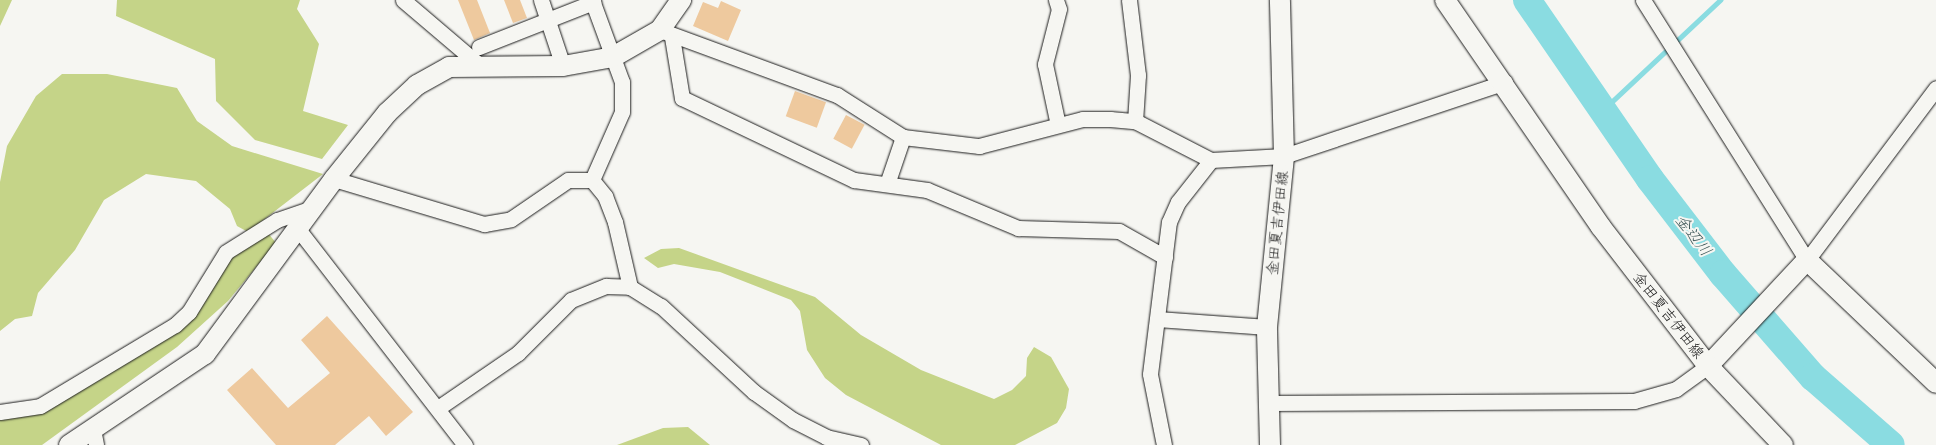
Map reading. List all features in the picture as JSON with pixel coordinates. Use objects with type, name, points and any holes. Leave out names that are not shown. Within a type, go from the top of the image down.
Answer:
[{"type":"main road","points":[[69,445],[95,437],[206,354],[316,207],[334,179],[387,114],[417,84],[449,67],[478,55],[563,66],[613,57],[666,33],[681,0]]},
{"type":"main road","name":"金田夏吉伊田線","points":[[1270,445],[1267,327],[1284,156],[1280,0]]},
{"type":"main road","name":"金田夏吉伊田線","points":[[1445,0],[1505,82],[1601,227],[1708,366],[1804,264]]},
{"type":"main road","points":[[1804,264],[1936,383]]},
{"type":"main road","points":[[1708,366],[1783,445]]},
{"type":"street","points":[[403,0],[478,55],[548,20],[593,1],[622,82],[622,112],[592,180]]},
{"type":"street","points":[[541,0],[563,66]]},
{"type":"street","points":[[1056,0],[1059,9],[1045,64],[1058,126]]},
{"type":"street","points":[[1129,0],[1138,75],[1135,121]]},
{"type":"street","points":[[1643,0],[1804,264],[1936,88]]},
{"type":"street","points":[[666,33],[837,95],[903,137],[979,146],[1083,119],[1135,121],[1211,160],[1284,156],[1505,82]]},
{"type":"street","points":[[666,33],[682,98],[854,180],[887,184],[948,196],[1018,228],[1119,231],[1165,257]]},
{"type":"street","points":[[887,184],[903,137]]},
{"type":"street","points":[[1164,445],[1150,374],[1169,222],[1178,202],[1211,160]]},
{"type":"street","points":[[334,179],[484,224],[511,219],[568,180],[592,180]]},
{"type":"street","points":[[592,180],[605,196],[615,222],[630,287]]},
{"type":"street","points":[[0,412],[40,406],[175,325],[189,312],[226,252],[276,220],[316,207]]},
{"type":"street","points":[[298,229],[465,445]]},
{"type":"street","points":[[438,408],[518,353],[571,300],[606,286],[630,287],[661,306],[754,392],[793,420],[826,437],[861,445]]},
{"type":"street","points":[[1158,319],[1267,327]]},
{"type":"street","points":[[1268,403],[1634,401],[1676,389],[1708,366]]},
{"type":"green space","points":[[0,0],[12,0],[0,26]]},
{"type":"green space","points":[[117,0],[300,0],[297,9],[319,44],[303,111],[348,125],[322,159],[255,140],[216,101],[215,59],[116,16]]},
{"type":"green space","points":[[62,74],[107,74],[177,88],[197,121],[232,146],[323,174],[248,232],[237,226],[230,209],[196,181],[146,174],[104,200],[75,250],[38,293],[32,316],[15,319],[0,331],[0,182],[7,146],[36,96]]},
{"type":"green space","points":[[268,233],[276,243],[228,301],[177,347],[42,445],[0,445],[0,417],[43,411],[179,328],[228,258]]},
{"type":"green space","points":[[679,248],[815,297],[861,335],[921,370],[994,399],[1012,390],[1026,376],[1027,358],[1034,347],[1051,357],[1069,389],[1066,408],[1057,423],[1015,445],[941,445],[846,395],[825,378],[807,350],[800,311],[791,300],[720,272],[674,264],[658,268],[644,258],[661,249]]},
{"type":"green space","points":[[688,427],[710,445],[617,445],[663,428]]},
{"type":"building","points":[[458,0],[477,0],[490,33],[474,40]]},
{"type":"building","points":[[504,0],[520,0],[527,18],[513,23]]},
{"type":"building","points":[[721,1],[741,10],[728,41],[693,26],[703,2],[718,8]]},
{"type":"building","points":[[795,91],[826,102],[817,128],[786,116]]},
{"type":"building","points":[[846,115],[865,125],[852,149],[833,139]]},
{"type":"building","points":[[327,316],[413,412],[386,436],[369,416],[335,445],[276,445],[227,390],[252,368],[288,408],[330,373],[301,340]]},
{"type":"waterway","name":"金辺川","points":[[1527,0],[1650,179],[1723,274],[1813,377],[1891,445]]},
{"type":"waterway","points":[[1603,110],[1720,0]]}]
